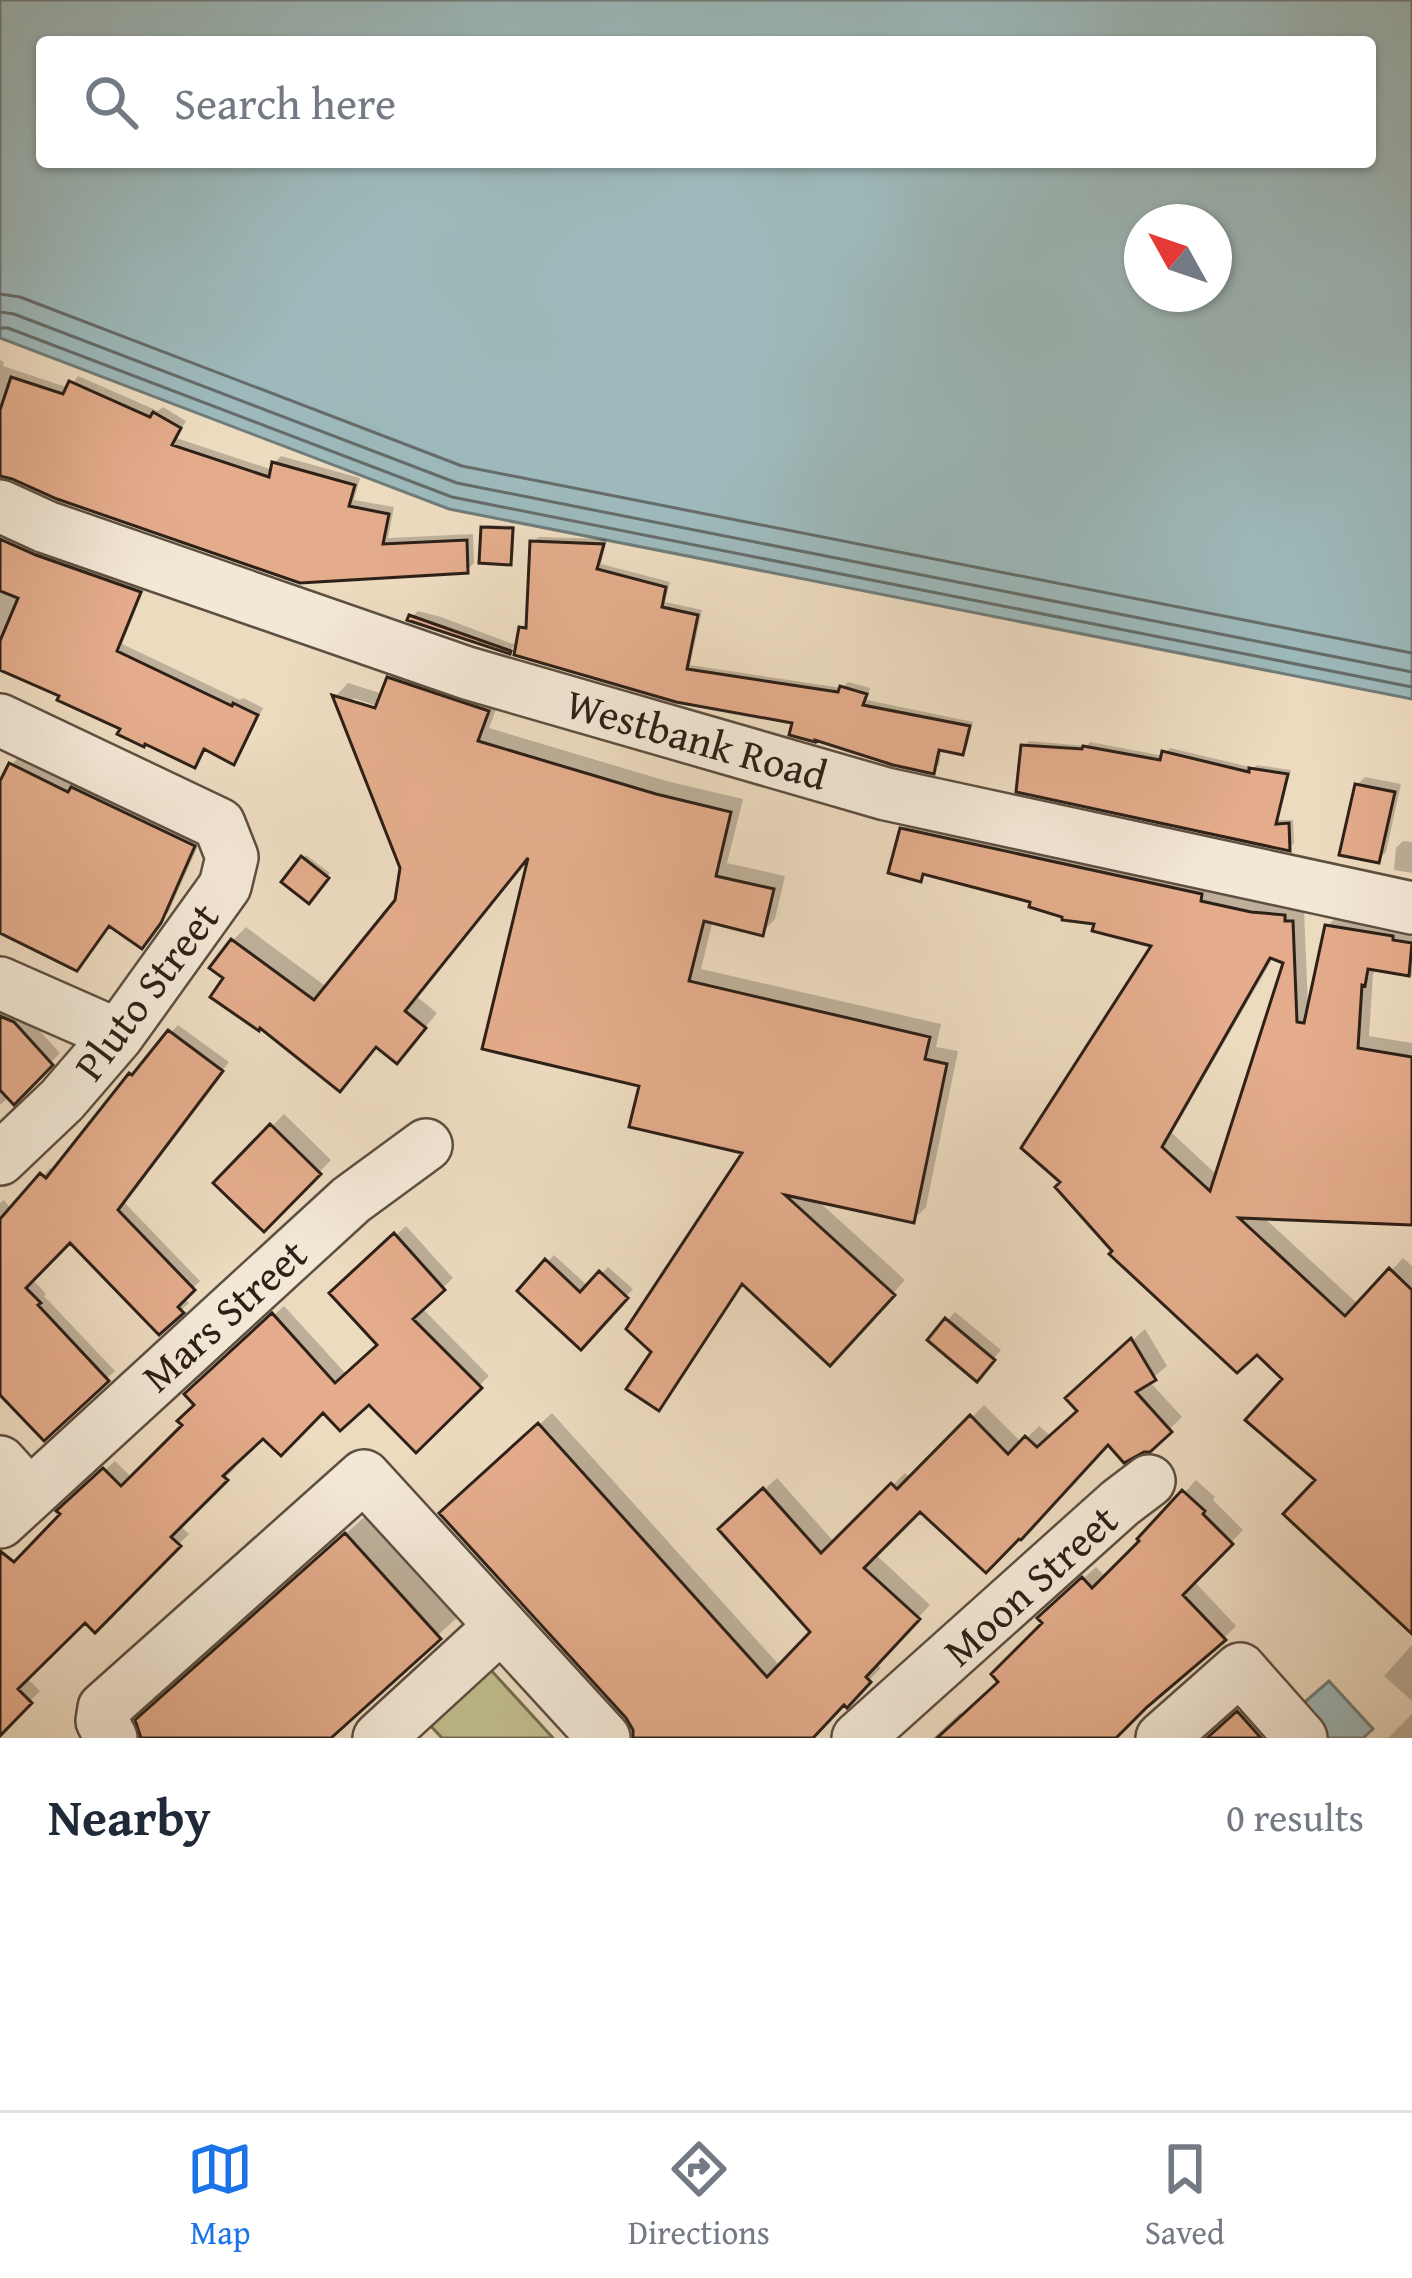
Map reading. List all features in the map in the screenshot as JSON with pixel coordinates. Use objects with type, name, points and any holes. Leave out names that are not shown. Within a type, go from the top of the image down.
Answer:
[{"type":"street","name":"Westbank Road","points":[[0,506],[46,527],[467,673],[864,787],[1412,908]]},
{"type":"street","name":"Pluto Street","points":[[0,720],[219,824],[232,856],[225,886],[118,1035],[62,1100],[0,1159]]},
{"type":"street","points":[[0,982],[118,1035]]},
{"type":"street","name":"Mars Street","points":[[10,1493],[351,1200],[426,1145]]},
{"type":"street","points":[[111,1738],[102,1721],[104,1708],[364,1476],[604,1738]]},
{"type":"street","name":"Moon Street","points":[[858,1738],[1149,1481]]},
{"type":"street","points":[[379,1738],[500,1627]]},
{"type":"street","points":[[1162,1738],[1240,1669],[1301,1738]]},
{"type":"shaded area","points":[[489,1668],[553,1738],[442,1738],[429,1724]]},
{"type":"water","points":[[0,0],[1412,0],[1412,699],[449,509],[0,338]]},
{"type":"water","points":[[1329,1681],[1373,1729],[1363,1738],[1327,1738],[1299,1707]]},
{"type":"building","points":[[11,377],[63,394],[69,381],[150,417],[153,412],[181,428],[172,445],[269,477],[272,462],[355,485],[349,506],[389,514],[383,544],[467,540],[468,573],[300,583],[0,476],[0,410]]},
{"type":"building","points":[[481,527],[513,528],[511,565],[479,563]]},
{"type":"building","points":[[0,539],[141,592],[117,651],[258,715],[234,765],[204,749],[195,768],[117,734],[120,729],[0,670],[0,641],[18,598],[0,591]]},
{"type":"building","points":[[530,541],[604,544],[597,569],[666,587],[662,607],[698,615],[687,669],[838,692],[840,686],[867,694],[863,705],[970,726],[963,755],[939,750],[934,774],[893,765],[789,735],[792,723],[676,702],[514,655],[519,627],[526,628]]},
{"type":"building","points":[[409,615],[511,651],[510,654],[407,620]]},
{"type":"building","points":[[387,677],[489,711],[478,741],[731,812],[716,876],[774,889],[763,936],[704,921],[689,981],[930,1037],[925,1059],[947,1064],[914,1223],[785,1195],[895,1295],[830,1366],[742,1284],[659,1411],[626,1389],[651,1352],[626,1329],[742,1153],[629,1127],[639,1086],[482,1049],[528,858],[405,1011],[426,1028],[397,1064],[376,1047],[340,1092],[260,1028],[210,997],[223,978],[209,968],[231,939],[314,1000],[395,900],[400,868],[332,695],[375,708]]},
{"type":"building","points":[[1021,745],[1083,746],[1160,760],[1162,751],[1249,772],[1249,768],[1288,774],[1276,824],[1289,823],[1290,851],[1016,792]]},
{"type":"building","points":[[9,763],[195,846],[161,923],[142,949],[109,926],[77,971],[0,933],[0,781]]},
{"type":"building","points":[[1355,784],[1395,792],[1379,863],[1339,855]]},
{"type":"building","points":[[900,828],[1202,894],[1201,901],[1285,915],[1285,921],[1293,921],[1297,1022],[1304,1023],[1325,925],[1412,943],[1409,976],[1368,969],[1362,985],[1358,1048],[1412,1057],[1412,1225],[1239,1218],[1345,1316],[1389,1268],[1412,1290],[1412,1634],[1283,1514],[1315,1480],[1245,1420],[1282,1379],[1257,1355],[1237,1373],[1109,1254],[1112,1251],[1055,1187],[1060,1182],[1021,1148],[1151,946],[1092,931],[1094,924],[1062,920],[1029,907],[1030,902],[923,874],[921,882],[888,873]],"holes":[[[1270,958],[1283,963],[1210,1191],[1162,1147]]]},
{"type":"building","points":[[301,856],[329,878],[309,904],[281,882]]},
{"type":"building","points":[[0,1016],[14,1022],[53,1065],[14,1105],[0,1090]]},
{"type":"building","points":[[168,1030],[223,1071],[118,1210],[195,1290],[178,1307],[184,1313],[159,1335],[70,1243],[26,1288],[109,1381],[44,1441],[0,1395],[0,1219],[40,1173],[46,1178]]},
{"type":"building","points":[[270,1124],[321,1174],[264,1232],[213,1183]]},
{"type":"building","points":[[394,1233],[445,1290],[413,1319],[482,1388],[416,1453],[369,1405],[340,1431],[323,1413],[281,1456],[263,1439],[223,1476],[228,1480],[171,1537],[181,1546],[95,1633],[85,1623],[18,1689],[32,1703],[0,1736],[0,1551],[14,1562],[60,1514],[56,1511],[103,1468],[121,1486],[182,1425],[177,1421],[194,1405],[184,1394],[272,1313],[335,1383],[377,1345],[329,1293]]},
{"type":"building","points":[[545,1259],[580,1292],[599,1271],[628,1298],[581,1350],[517,1291]]},
{"type":"building","points":[[945,1318],[995,1360],[977,1382],[927,1340]]},
{"type":"building","points":[[1131,1338],[1156,1380],[1136,1392],[1172,1432],[1150,1452],[1124,1463],[1108,1445],[986,1573],[920,1512],[864,1568],[920,1619],[866,1677],[871,1682],[813,1738],[633,1738],[626,1718],[439,1513],[538,1423],[767,1677],[810,1632],[718,1529],[763,1488],[821,1553],[891,1483],[897,1489],[970,1415],[1008,1454],[1025,1436],[1037,1447],[1077,1411],[1065,1398]]},
{"type":"building","points":[[1182,1490],[1233,1544],[1183,1595],[1226,1640],[1116,1738],[937,1738],[998,1682],[991,1674],[1042,1623],[1037,1618],[1082,1577],[1092,1588]]},
{"type":"building","points":[[345,1533],[441,1639],[331,1738],[141,1738],[135,1720]]},
{"type":"building","points":[[1237,1711],[1261,1738],[1207,1738]]}]
